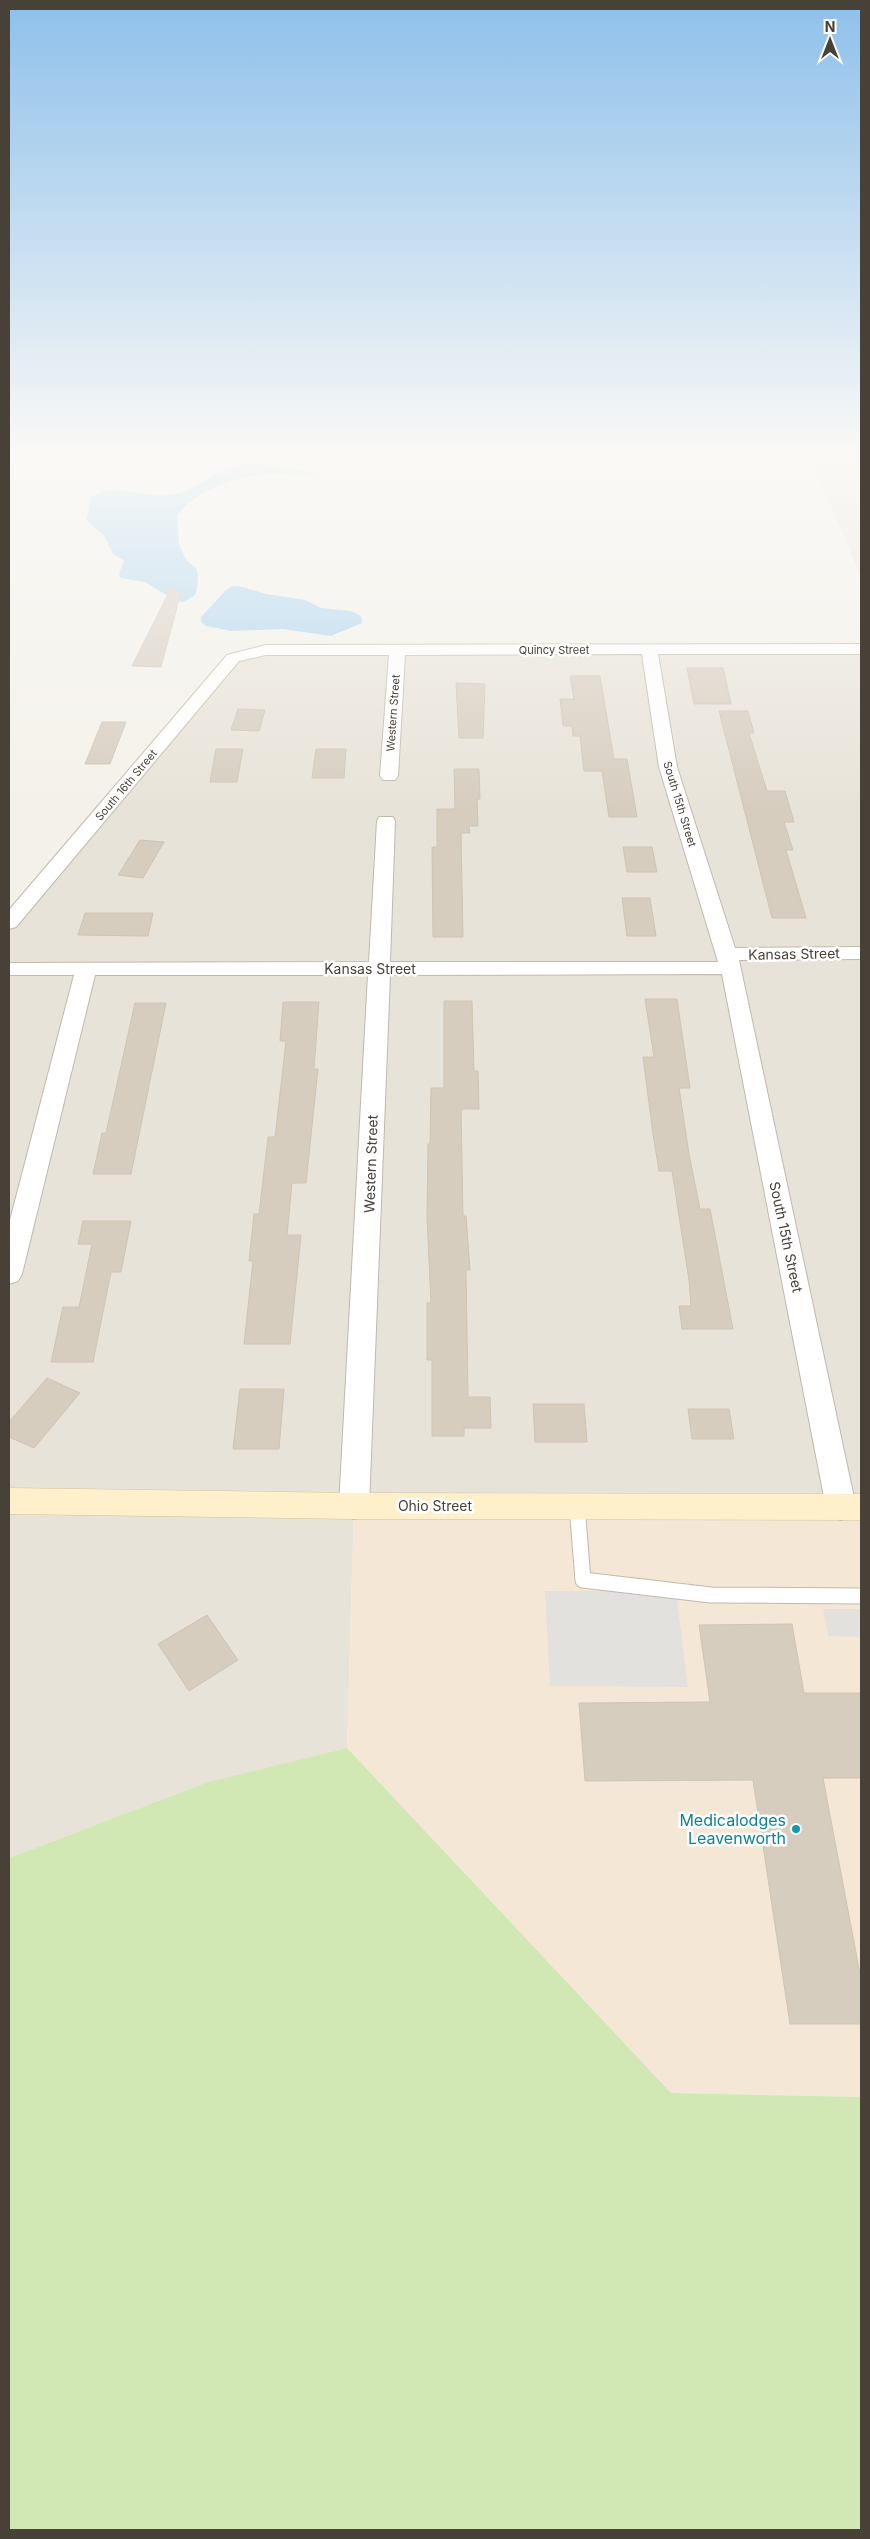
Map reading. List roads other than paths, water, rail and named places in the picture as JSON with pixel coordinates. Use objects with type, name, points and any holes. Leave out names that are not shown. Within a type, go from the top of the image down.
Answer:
[{"type":"street","name":"Quincy Street","points":[[247,653],[266,650],[861,649]]},
{"type":"street","name":"Western Street","points":[[389,776],[397,650]]},
{"type":"street","name":"South 15th Street","points":[[649,650],[668,767],[729,961],[851,1507]]},
{"type":"street","name":"South 16th Street","points":[[9,923],[233,658],[247,653]]},
{"type":"street","name":"Western Street","points":[[354,1506],[371,1182],[378,969],[386,821]]},
{"type":"street","name":"Kansas Street","points":[[9,969],[378,969],[729,961],[861,953]]},
{"type":"street","points":[[9,1274],[86,969]]},
{"type":"street","name":"Ohio Street","points":[[9,1501],[354,1506],[851,1507]]},
{"type":"lane","points":[[577,1506],[583,1580],[711,1594],[861,1596]]},
{"type":"water","points":[[120,572],[197,572],[197,590],[194,596],[183,602],[176,601],[145,582],[121,578]]},
{"type":"water","points":[[232,586],[305,600],[321,608],[351,611],[361,616],[362,623],[331,636],[283,629],[232,631],[206,626],[201,622],[201,617]]},
{"type":"place","name":"Medicalodges Leavenworth","points":[[796,1829]]}]
